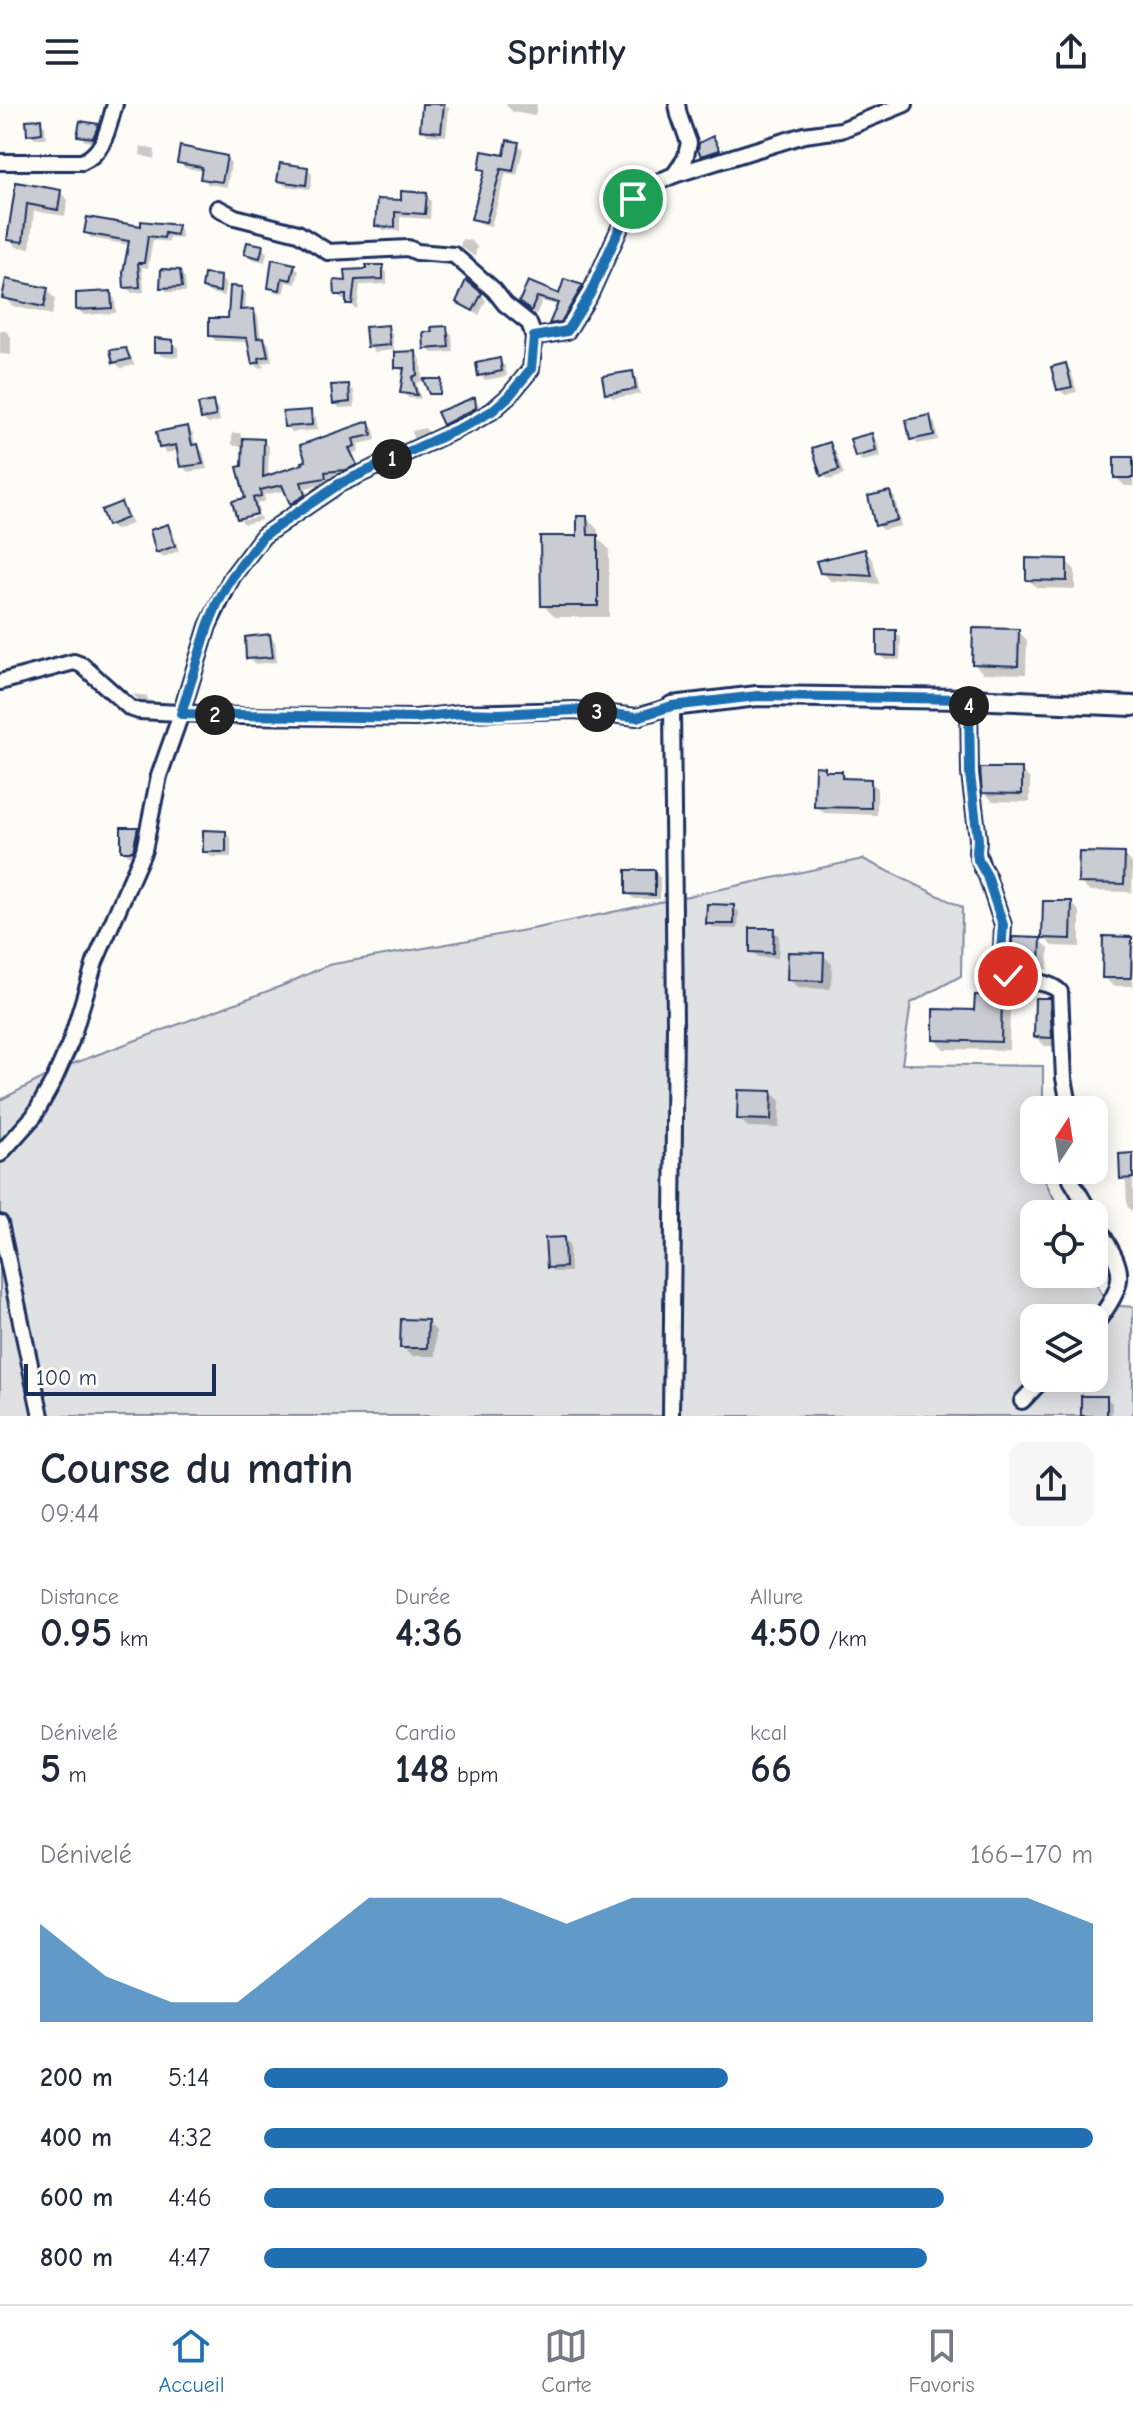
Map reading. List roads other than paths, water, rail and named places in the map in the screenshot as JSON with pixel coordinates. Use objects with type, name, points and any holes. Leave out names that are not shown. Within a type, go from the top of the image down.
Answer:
[{"type":"street","points":[[0,162],[82,162],[93,157],[103,144],[115,104]]},
{"type":"street","points":[[674,175],[685,159],[689,143],[677,104]]},
{"type":"street","points":[[534,337],[567,331],[590,294],[633,199],[642,189],[674,175],[804,135],[841,130],[905,104]]},
{"type":"street","points":[[0,1154],[34,1116],[71,1041],[95,962],[144,850],[159,776],[208,626],[217,604],[240,566],[263,536],[339,484],[492,411],[531,369],[534,337],[529,323],[454,255],[417,252],[408,248],[328,252],[298,233],[235,217],[218,208]]},
{"type":"street","points":[[0,682],[74,662],[82,665],[130,708],[181,714],[415,718],[462,713],[575,710],[637,717],[672,706],[757,696],[969,699],[1133,706]]},
{"type":"street","points":[[969,699],[970,774],[977,852],[1003,925],[1001,969],[1008,976],[1050,984],[1060,992],[1067,1096]]},
{"type":"street","points":[[671,1416],[675,1024],[672,706]]},
{"type":"street","points":[[0,1223],[41,1416]]},
{"type":"street","points":[[1108,1244],[1127,1280],[1108,1306]]},
{"type":"street","points":[[1022,1401],[1031,1392]]}]
